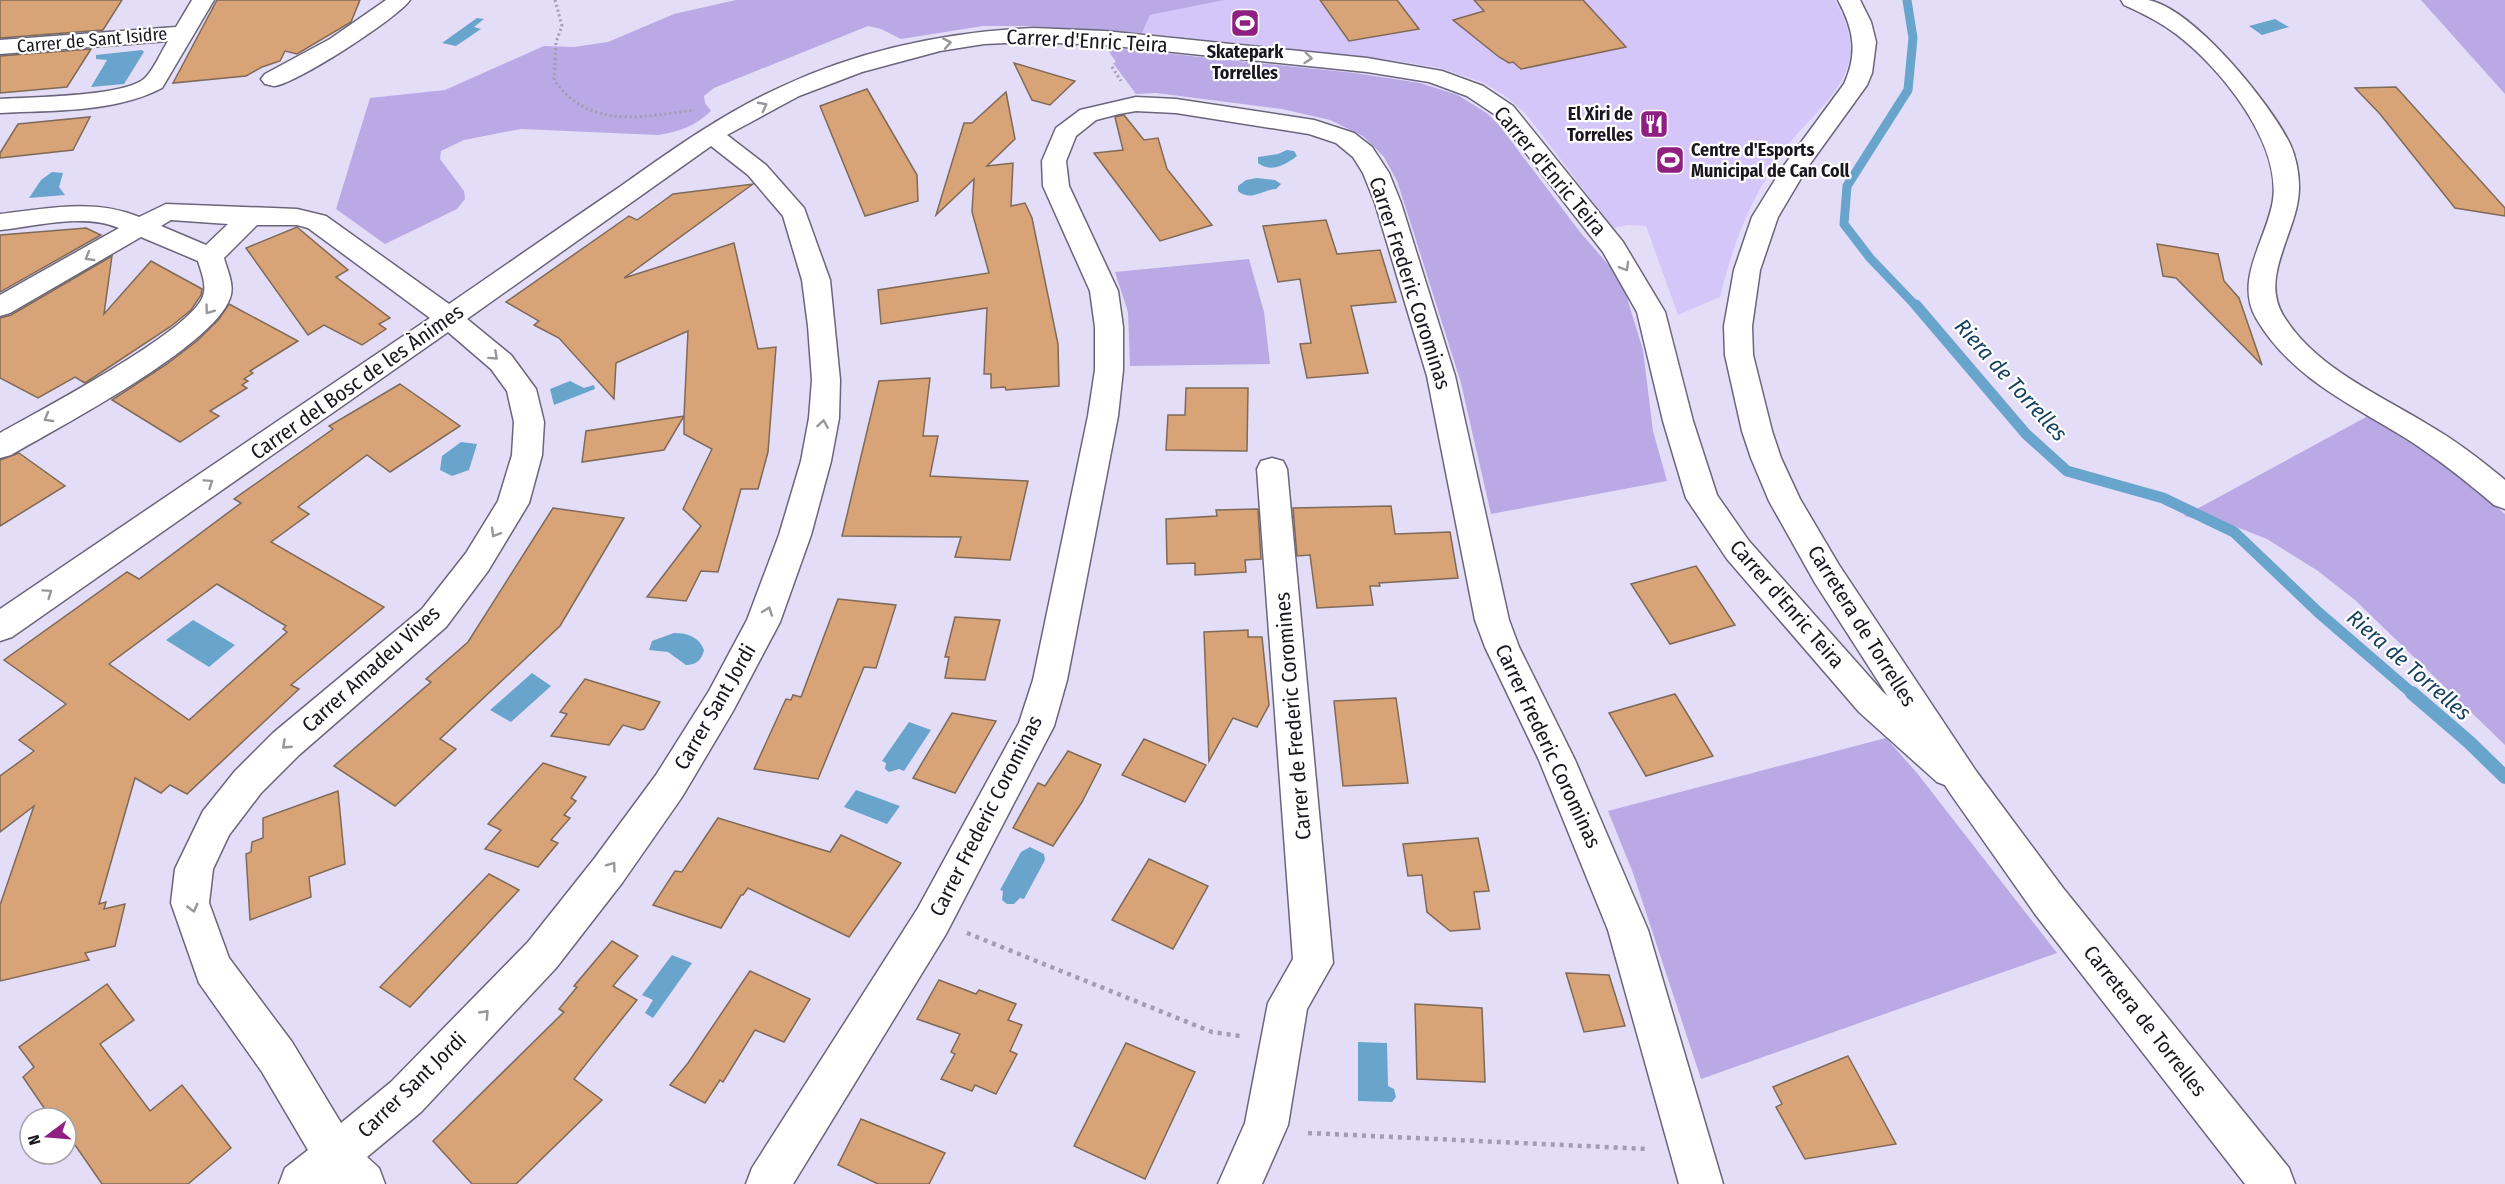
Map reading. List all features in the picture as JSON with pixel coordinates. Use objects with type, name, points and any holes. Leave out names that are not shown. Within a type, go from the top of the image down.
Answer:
[{"type":"street","points":[[0,106],[105,98],[146,89],[154,83],[203,0]]},
{"type":"street","points":[[273,80],[357,30],[399,0]]},
{"type":"street","name":"Carretera de Torrelles","points":[[1849,0],[1867,50],[1862,70],[1855,85],[1795,167],[1765,217],[1747,270],[1741,297],[1739,355],[1756,431],[1785,501],[1827,574],[1963,782],[2049,901],[2273,1184]]},
{"type":"street","points":[[2132,0],[2174,22],[2209,52],[2250,102],[2277,143],[2283,162],[2285,203],[2260,282],[2267,313],[2278,331],[2324,375],[2436,444],[2505,496]]},
{"type":"street","name":"Carrer de Sant Isidre","points":[[0,47],[183,33]]},
{"type":"street","name":"Carrer d'Enric Teira","points":[[711,134],[791,91],[854,67],[938,44],[984,37],[1033,35],[1105,38],[1367,65],[1434,76],[1475,91],[1505,111],[1534,146],[1614,248],[1651,312],[1678,421],[1702,498],[1738,550],[1871,702],[1963,782]]},
{"type":"street","name":"Carrer Frederic Corominas","points":[[768,1184],[932,921],[1036,726],[1050,680],[1065,612],[1110,370],[1109,327],[1104,291],[1056,186],[1054,161],[1065,133],[1088,115],[1136,104],[1186,107],[1314,127],[1344,138],[1363,152],[1376,172],[1388,203],[1441,376],[1492,620],[1502,647],[1581,814],[1628,930],[1701,1184]]},
{"type":"street","name":"Carrer del Bosc de les Ànimes","points":[[0,627],[449,318],[711,134]]},
{"type":"street","name":"Carrer Sant Jordi","points":[[300,1184],[350,1170],[406,1097],[542,955],[608,872],[669,786],[721,701],[763,622],[795,535],[816,461],[824,418],[825,370],[816,280],[795,214],[757,170],[711,134]]},
{"type":"street","name":"Carrer Amadeu Vives","points":[[0,307],[166,212],[297,217],[317,222],[449,318],[501,362],[521,390],[529,422],[527,455],[513,503],[477,562],[434,618],[286,744],[248,782],[216,823],[194,869],[190,903],[213,969],[277,1057],[350,1170]]},
{"type":"street","points":[[0,222],[100,214],[126,219],[210,256]]},
{"type":"street","points":[[210,256],[250,217]]},
{"type":"street","points":[[0,447],[115,380],[196,326],[210,312],[218,298],[210,256]]},
{"type":"street","name":"Carrer de Frederic Coromines","points":[[1240,1184],[1266,1125],[1288,1004],[1313,963],[1272,469]]},
{"type":"path","points":[[555,0],[562,26],[556,42],[554,80],[574,102],[595,112],[614,117],[638,117],[716,107],[732,108],[746,115]]},
{"type":"path","points":[[961,931],[1212,1032]]},
{"type":"path","points":[[1301,1132],[1651,1149]]},
{"type":"shaded area","points":[[736,0],[1225,0],[1150,15],[1142,33],[1027,26],[983,26],[901,39],[881,29],[868,26],[714,88],[704,96],[705,103],[711,111],[686,128],[673,132],[658,135],[521,129],[464,140],[441,151],[440,159],[464,191],[465,199],[457,209],[385,244],[336,209],[370,98],[445,90],[544,46],[574,47],[608,42],[674,14]]},
{"type":"shaded area","name":"Centre d'Esports Municipal de Can Coll","points":[[1225,0],[1835,0],[1849,34],[1851,49],[1847,70],[1841,82],[1824,105],[1794,137],[1753,202],[1738,237],[1720,297],[1678,315],[1646,226],[1628,225],[1613,228],[1526,114],[1504,95],[1484,83],[1440,68],[1391,60],[1142,33],[1150,15]]},
{"type":"shaded area","points":[[2421,0],[2505,0],[2505,94]]},
{"type":"shaded area","points":[[1107,49],[1355,73],[1420,83],[1458,95],[1488,114],[1499,125],[1580,232],[1613,270],[1624,288],[1643,350],[1653,431],[1667,481],[1491,514],[1461,383],[1397,181],[1384,157],[1363,136],[1330,120],[1282,109],[1156,93],[1136,94],[1113,63],[1116,62]]},
{"type":"shaded area","points":[[1249,259],[1264,312],[1270,364],[1130,366],[1128,312],[1115,272]]},
{"type":"shaded area","points":[[2368,416],[2451,469],[2505,514],[2505,745],[2355,600],[2318,571],[2267,539],[2234,526],[2184,516]]},
{"type":"shaded area","points":[[1886,738],[1917,773],[2057,953],[1701,1079],[1633,873],[1608,811]]},
{"type":"water","points":[[477,18],[484,19],[474,27],[481,29],[456,46],[442,43]]},
{"type":"water","points":[[2275,19],[2289,27],[2262,35],[2249,26]]},
{"type":"water","points":[[142,50],[144,52],[124,84],[91,87],[107,60],[96,59],[96,55]]},
{"type":"water","points":[[1287,150],[1294,151],[1297,156],[1283,165],[1273,168],[1258,163],[1258,157]]},
{"type":"water","points":[[52,172],[63,173],[59,187],[65,195],[29,198],[41,180]]},
{"type":"water","points":[[1257,178],[1275,180],[1281,184],[1276,189],[1252,195],[1238,191],[1238,186],[1246,180]]},
{"type":"water","points":[[570,381],[584,388],[594,385],[595,389],[554,405],[550,389]]},
{"type":"water","points":[[461,442],[477,444],[469,470],[452,476],[440,470],[442,456]]},
{"type":"water","points":[[193,620],[235,645],[209,667],[166,640]]},
{"type":"water","points":[[674,633],[688,635],[699,642],[704,650],[698,661],[686,665],[668,652],[649,650],[652,641]]},
{"type":"water","points":[[532,673],[551,686],[511,722],[490,710]]},
{"type":"water","points":[[909,722],[931,730],[904,771],[899,769],[889,772],[885,769],[886,763],[882,761]]},
{"type":"water","points":[[856,790],[900,806],[887,824],[844,807]]},
{"type":"water","points":[[1030,847],[1044,854],[1045,860],[1024,899],[1020,898],[1014,904],[1007,904],[1002,900],[1003,891],[1000,890],[1021,852]]},
{"type":"water","points":[[672,955],[692,963],[653,1018],[645,1013],[653,1000],[642,995]]},
{"type":"water","points":[[1358,1042],[1387,1043],[1388,1086],[1394,1089],[1396,1097],[1392,1102],[1358,1101]]},
{"type":"building","points":[[0,0],[122,0],[103,30],[0,38]]},
{"type":"building","points":[[217,0],[360,0],[351,22],[297,54],[285,51],[280,61],[246,76],[173,83]]},
{"type":"building","points":[[1320,0],[1397,0],[1419,29],[1349,41]]},
{"type":"building","points":[[1474,0],[1583,0],[1626,47],[1521,69],[1513,62],[1509,63],[1499,57],[1453,20],[1484,11]]},
{"type":"building","points":[[91,49],[67,87],[0,93],[0,56]]},
{"type":"building","points":[[1014,63],[1075,81],[1050,105],[1032,100]]},
{"type":"building","points":[[2396,87],[2505,208],[2505,216],[2455,208],[2380,114],[2355,88]]},
{"type":"building","points":[[867,89],[917,175],[918,201],[865,216],[820,106]]},
{"type":"building","points":[[1006,92],[1015,139],[987,166],[1013,163],[1011,206],[1025,203],[1032,218],[1058,344],[1059,386],[1006,390],[1005,387],[991,388],[991,374],[984,374],[987,308],[881,324],[878,290],[989,273],[972,212],[974,179],[936,215],[964,123],[972,123]]},
{"type":"building","points":[[1124,115],[1144,140],[1158,138],[1167,169],[1212,225],[1160,241],[1094,153],[1123,150],[1115,117]]},
{"type":"building","points":[[90,117],[73,150],[0,158],[0,153],[18,124]]},
{"type":"building","points":[[753,184],[624,278],[734,243],[758,349],[776,347],[768,452],[758,489],[741,489],[718,572],[701,571],[686,601],[647,597],[701,526],[683,509],[712,449],[684,434],[688,331],[616,363],[614,399],[559,338],[534,325],[539,321],[506,302],[629,216],[637,220],[673,194]]},
{"type":"building","points":[[1326,220],[1337,254],[1380,250],[1396,302],[1351,306],[1368,373],[1307,378],[1300,344],[1311,343],[1300,279],[1278,282],[1263,226]]},
{"type":"building","points":[[297,227],[348,270],[336,277],[390,318],[379,324],[386,329],[362,345],[324,325],[308,335],[246,248]]},
{"type":"building","points":[[86,228],[101,235],[0,292],[0,235]]},
{"type":"building","points":[[2157,244],[2218,254],[2224,281],[2239,298],[2262,365],[2176,278],[2163,276]]},
{"type":"building","points":[[112,256],[104,314],[151,261],[202,289],[201,295],[191,310],[170,327],[85,383],[75,377],[38,398],[0,378],[0,318],[11,315]]},
{"type":"building","points":[[229,304],[298,341],[250,371],[253,373],[244,379],[248,381],[242,385],[247,388],[210,411],[219,416],[180,442],[112,400],[197,341],[219,319]]},
{"type":"building","points":[[930,378],[923,436],[938,436],[930,476],[1028,481],[1010,560],[955,557],[961,537],[842,536],[879,381]]},
{"type":"building","points":[[400,384],[460,426],[390,472],[367,455],[298,507],[309,514],[271,542],[384,607],[291,685],[299,689],[187,794],[170,785],[161,793],[135,778],[99,904],[106,902],[104,909],[125,904],[115,946],[85,953],[89,960],[0,981],[0,905],[34,806],[0,832],[0,776],[34,751],[19,740],[66,704],[4,660],[127,572],[139,579],[241,503],[234,499],[333,429],[329,426]],"holes":[[[217,584],[286,626],[283,629],[287,632],[189,720],[109,664]]]},
{"type":"building","points":[[1186,388],[1248,388],[1247,451],[1166,450],[1168,415],[1185,415]]},
{"type":"building","points":[[684,416],[664,450],[582,462],[586,431]]},
{"type":"building","points":[[19,453],[65,486],[0,526],[0,460]]},
{"type":"building","points":[[1391,506],[1395,534],[1450,532],[1458,578],[1379,583],[1380,586],[1370,586],[1373,605],[1317,608],[1310,555],[1297,556],[1293,508]]},
{"type":"building","points":[[553,508],[624,518],[560,626],[440,739],[456,749],[395,806],[334,766],[431,682],[426,679],[468,642]]},
{"type":"building","points":[[1258,509],[1261,559],[1245,560],[1246,572],[1195,575],[1195,563],[1167,564],[1166,519],[1217,516],[1216,510]]},
{"type":"building","points":[[1696,566],[1735,625],[1670,644],[1631,584]]},
{"type":"building","points":[[838,599],[896,605],[876,668],[864,667],[818,779],[754,769],[786,699],[791,700],[793,695],[801,697]]},
{"type":"building","points":[[955,617],[1000,620],[985,680],[945,678],[949,657],[945,657]]},
{"type":"building","points":[[1248,630],[1248,637],[1262,637],[1269,705],[1257,727],[1233,718],[1209,761],[1204,632]]},
{"type":"building","points":[[585,679],[660,702],[644,729],[623,725],[609,745],[551,736],[567,714],[560,712]]},
{"type":"building","points":[[1675,694],[1713,756],[1646,776],[1609,713]]},
{"type":"building","points":[[1396,698],[1408,783],[1343,786],[1334,701]]},
{"type":"building","points":[[952,713],[996,721],[955,793],[913,778]]},
{"type":"building","points":[[1144,739],[1206,765],[1185,802],[1122,775]]},
{"type":"building","points":[[1068,751],[1101,765],[1082,802],[1053,846],[1013,828],[1038,783],[1045,786]]},
{"type":"building","points":[[543,763],[586,777],[571,798],[576,801],[564,815],[570,818],[551,840],[558,843],[538,867],[485,849],[501,830],[488,824]]},
{"type":"building","points":[[338,791],[345,864],[309,877],[311,897],[250,920],[246,854],[251,852],[252,842],[263,838],[263,818]]},
{"type":"building","points":[[718,818],[830,852],[841,835],[901,863],[849,937],[748,888],[741,895],[721,928],[653,905],[675,871],[682,872]]},
{"type":"building","points":[[1478,838],[1489,891],[1474,892],[1480,929],[1450,931],[1427,912],[1422,875],[1408,876],[1403,844]]},
{"type":"building","points":[[1149,859],[1208,886],[1173,949],[1112,920]]},
{"type":"building","points":[[489,874],[519,890],[410,1007],[380,987]]},
{"type":"building","points":[[612,941],[638,956],[613,986],[637,1000],[574,1079],[602,1100],[516,1184],[472,1184],[433,1141],[564,1012],[559,1009],[577,987],[574,986]]},
{"type":"building","points":[[750,971],[810,999],[784,1042],[755,1030],[723,1082],[720,1080],[705,1103],[670,1085],[688,1063]]},
{"type":"building","points":[[1566,973],[1609,975],[1625,1026],[1584,1032]]},
{"type":"building","points":[[939,980],[976,994],[979,990],[1016,1004],[1008,1020],[1022,1025],[1010,1051],[1017,1054],[996,1094],[975,1085],[972,1091],[941,1079],[955,1054],[951,1052],[960,1034],[917,1019]]},
{"type":"building","points":[[107,984],[134,1020],[100,1044],[150,1111],[182,1085],[231,1148],[188,1184],[102,1184],[78,1149],[78,1106],[43,1106],[23,1077],[34,1067],[19,1047]]},
{"type":"building","points":[[1415,1004],[1482,1008],[1485,1082],[1417,1079]]},
{"type":"building","points":[[1126,1043],[1195,1072],[1145,1179],[1074,1146]]},
{"type":"building","points":[[1848,1056],[1896,1144],[1805,1159],[1776,1107],[1782,1104],[1773,1087]]},
{"type":"building","points":[[861,1119],[945,1153],[929,1184],[878,1184],[838,1165]]},
{"type":"waterway","name":"Riera de Torrelles","points":[[1907,0],[1913,38],[1908,90],[1847,186],[1844,224],[1870,258],[1917,307]]},
{"type":"waterway","name":"Riera de Torrelles","points":[[1916,305],[2026,434],[2067,471],[2163,498],[2234,532],[2318,612],[2413,694]]},
{"type":"waterway","name":"Riera de Torrelles","points":[[2412,693],[2469,742],[2505,777]]},
{"type":"place","name":"Skatepark Torrelles","points":[[1245,23]]},
{"type":"place","name":"El Xiri de Torrelles","points":[[1654,124]]},
{"type":"place","name":"Centre d'Esports Municipal de Can Coll","points":[[1670,160]]}]
